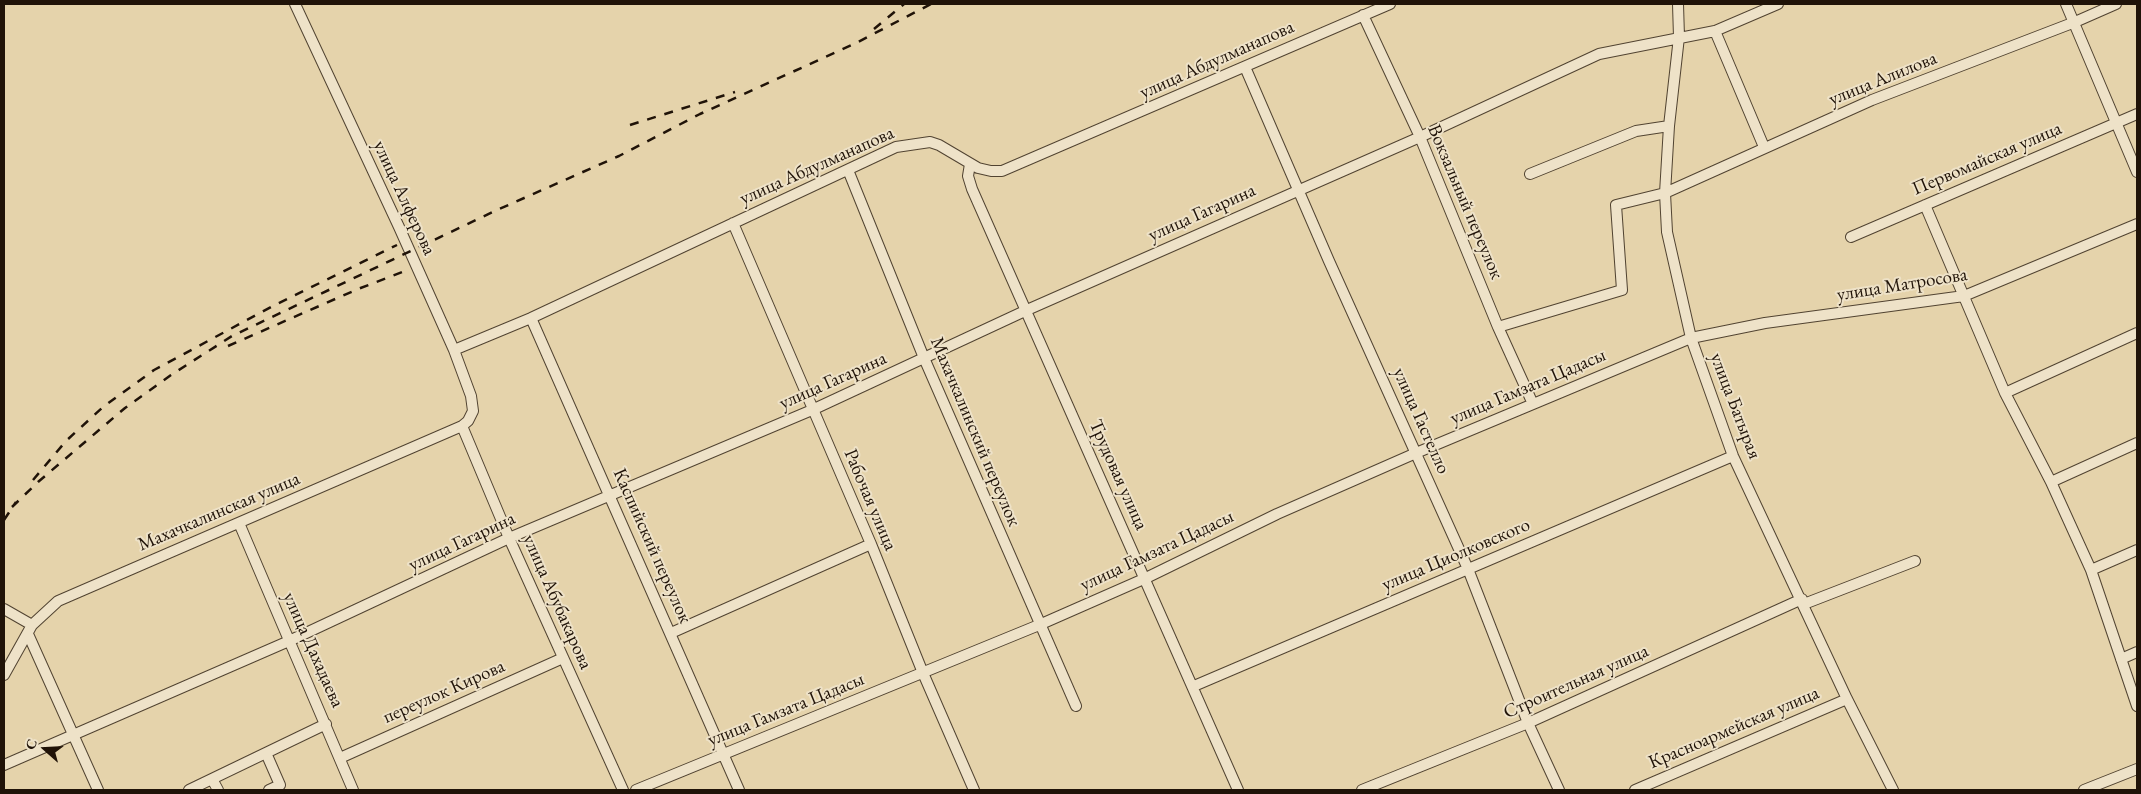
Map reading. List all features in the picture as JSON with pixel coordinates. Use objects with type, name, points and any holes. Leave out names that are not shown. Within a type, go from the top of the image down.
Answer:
[{"type":"street","name":"улица Алферова","points":[[295,4],[454,350],[471,396],[473,411],[468,421],[462,426]]},
{"type":"street","name":"улица Абдулманапова","points":[[454,350],[531,318],[896,146],[930,142],[939,145],[970,164],[991,172],[1002,171],[1390,4]]},
{"type":"street","name":"улица Батырая","points":[[1678,4],[1679,39],[1669,126],[1665,193],[1667,232],[1671,255],[1691,338],[1733,456],[1847,699],[1893,790]]},
{"type":"street","name":"улица Гагарина","points":[[4,765],[289,641],[509,538],[812,410],[1027,310],[1298,189],[1420,137],[1599,54],[1715,31],[1778,4]]},
{"type":"street","points":[[2066,4],[2137,172]]},
{"type":"street","name":"улица Алилова","points":[[1498,327],[1622,290],[1616,205],[1665,193],[1872,100],[2075,22],[2116,4]]},
{"type":"street","name":"Вокзальный переулок","points":[[1363,15],[1420,137],[1498,327],[1533,404]]},
{"type":"street","points":[[1715,31],[1764,147]]},
{"type":"street","name":"улица Гастелло","points":[[1245,67],[1468,569],[1528,724],[1559,790]]},
{"type":"street","name":"Первомайская улица","points":[[1851,237],[2137,114]]},
{"type":"street","points":[[1530,174],[1636,131],[1669,126]]},
{"type":"street","name":"Трудовая улица","points":[[970,164],[968,176],[972,189],[1027,310],[1057,383],[1194,686],[1238,790]]},
{"type":"street","name":"Махачкалинский переулок","points":[[848,170],[924,358],[1076,706]]},
{"type":"street","points":[[1925,205],[2005,393],[2051,482],[2091,570],[2137,706]]},
{"type":"street","name":"Рабочая улица","points":[[733,223],[871,544],[922,673],[974,790]]},
{"type":"street","name":"улица Матросова","points":[[1691,338],[1765,323],[1964,296],[2137,224]]},
{"type":"street","name":"Каспийский переулок","points":[[531,318],[739,790]]},
{"type":"street","points":[[2005,393],[2137,333]]},
{"type":"street","name":"улица Гамзата Цадасы","points":[[636,790],[1039,625],[1146,578],[1277,514],[1416,453],[1691,338]]},
{"type":"street","name":"Махачкалинская улица","points":[[4,675],[30,629],[58,600],[462,426]]},
{"type":"street","name":"улица Абубакарова","points":[[462,426],[509,538],[623,790]]},
{"type":"street","points":[[2051,482],[2137,443]]},
{"type":"street","name":"улица Циолковского","points":[[1194,686],[1733,456]]},
{"type":"street","name":"улица Дахадаева","points":[[240,523],[353,790]]},
{"type":"street","points":[[671,633],[871,544]]},
{"type":"street","points":[[2091,570],[2137,550]]},
{"type":"street","name":"Строительная улица","points":[[1362,790],[1528,724],[1803,602],[1915,560]]},
{"type":"street","points":[[4,609],[30,629],[98,790]]},
{"type":"street","points":[[2121,659],[2137,652]]},
{"type":"street","name":"переулок Кирова","points":[[340,758],[563,658]]},
{"type":"street","name":"Красноармейская улица","points":[[1635,790],[1847,699]]},
{"type":"street","points":[[188,790],[326,724]]},
{"type":"street","points":[[266,753],[280,785],[269,790]]},
{"type":"street","points":[[2084,790],[2137,769]]},
{"type":"street","points":[[212,779],[218,790]]},
{"type":"railway","points":[[874,29],[904,4]]},
{"type":"railway","points":[[12,507],[38,482],[125,408],[171,375],[232,336],[497,210],[619,156],[700,114],[856,43],[931,4]]},
{"type":"railway","points":[[630,125],[735,92]]},
{"type":"railway","points":[[33,480],[66,441],[103,407],[154,370],[273,306],[397,245]]},
{"type":"railway","points":[[228,346],[358,289],[405,271]]},
{"type":"railway","points":[[4,520],[16,502]]}]
